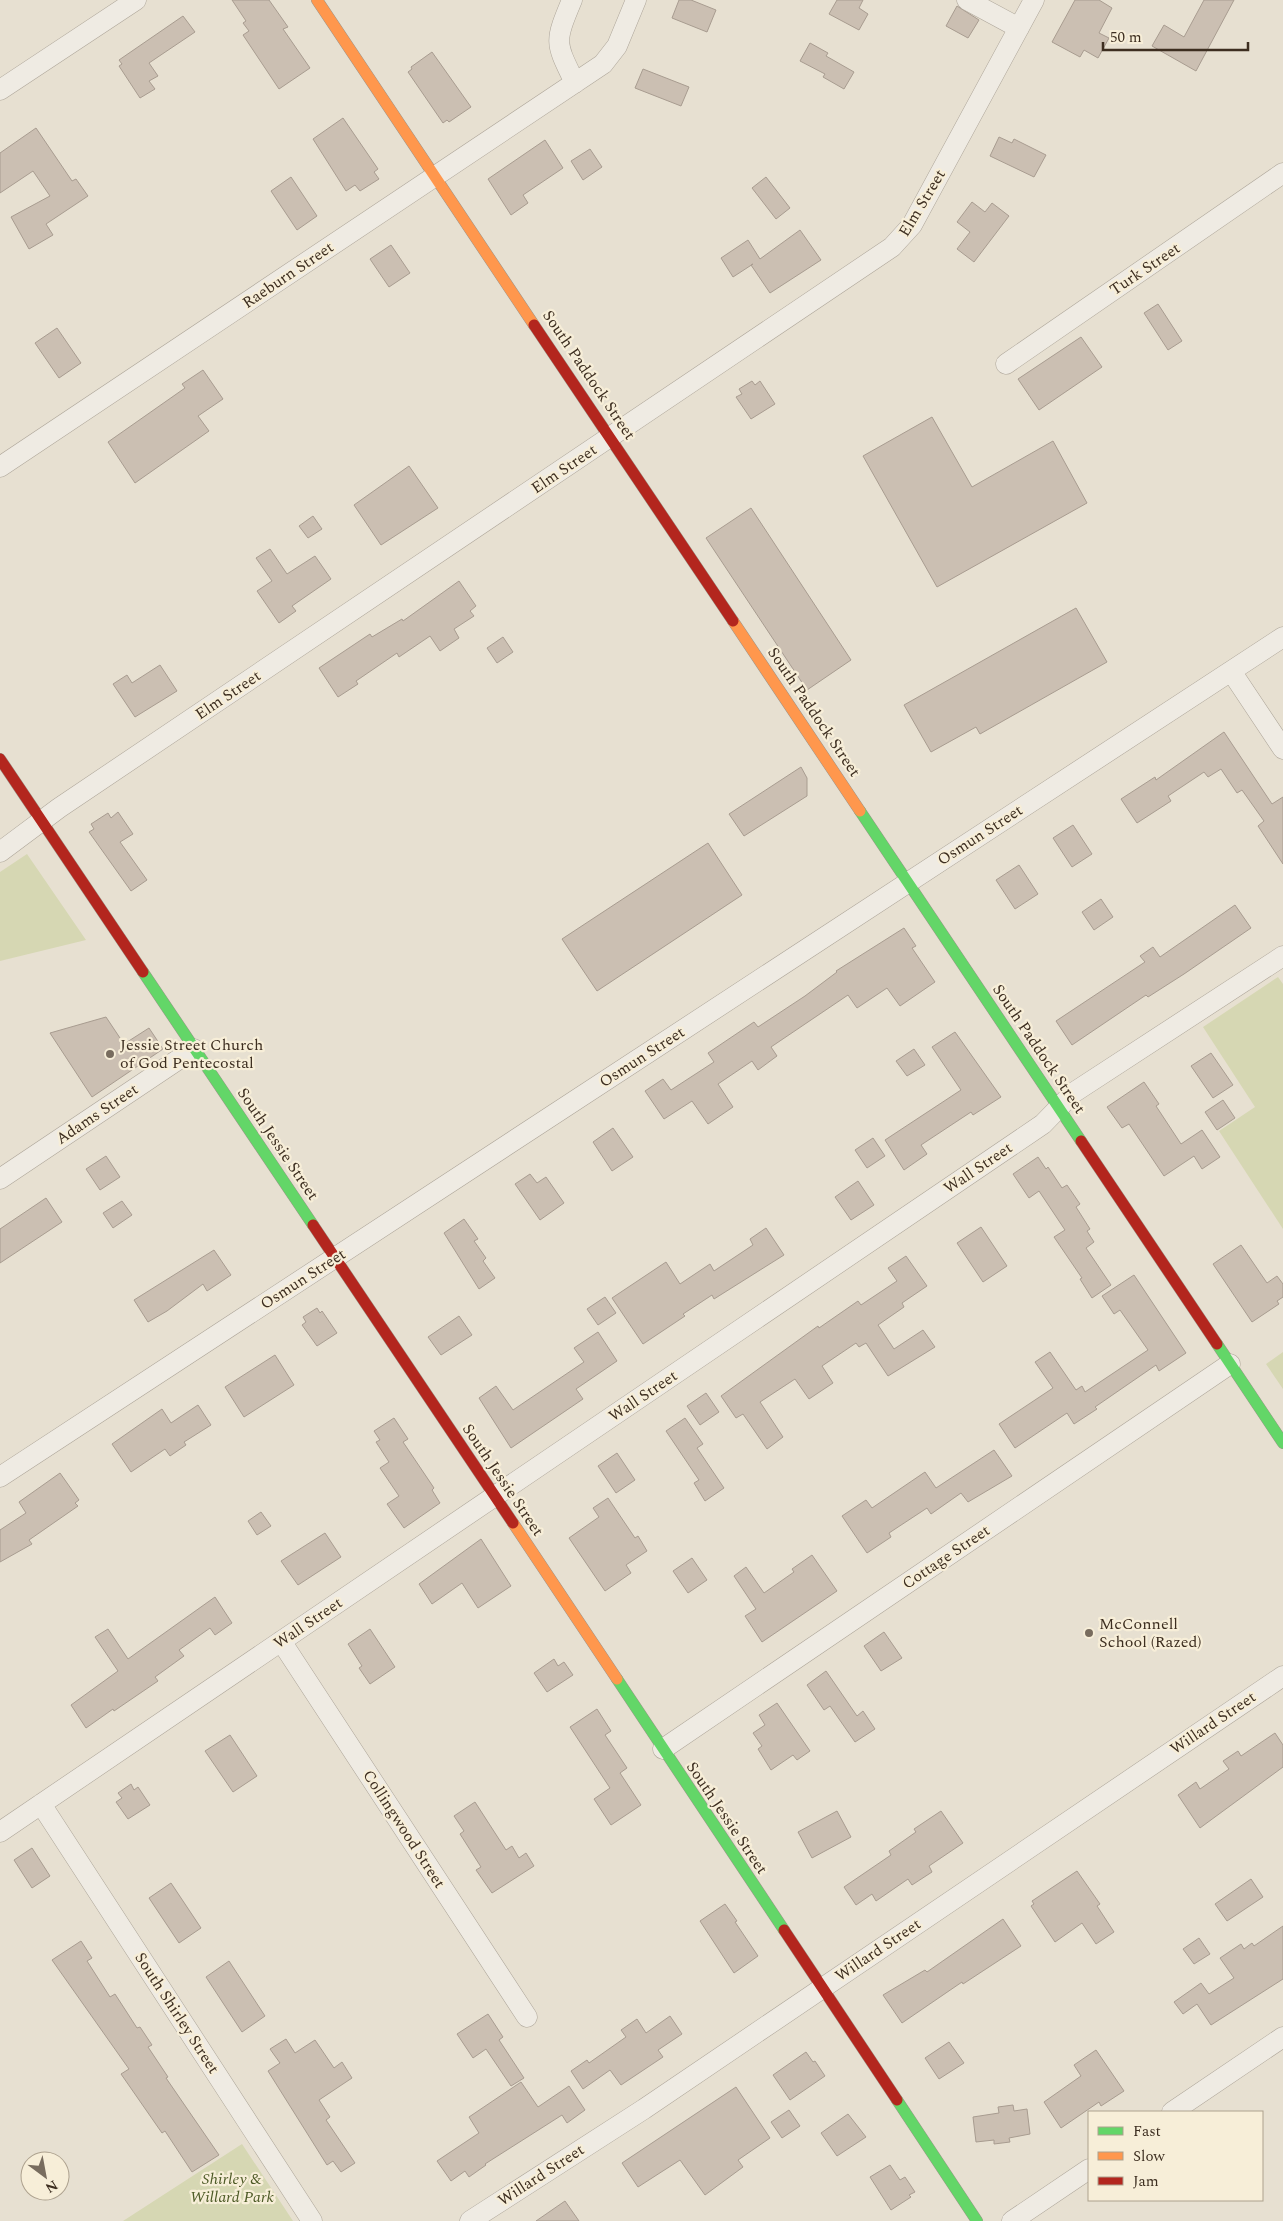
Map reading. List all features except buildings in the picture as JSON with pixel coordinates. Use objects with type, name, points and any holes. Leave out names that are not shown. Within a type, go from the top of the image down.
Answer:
[{"type":"street","points":[[0,90],[136,0]]},
{"type":"street","name":"South Paddock Street","points":[[317,0],[1283,1443]]},
{"type":"street","points":[[572,0],[560,31],[558,44],[575,83]]},
{"type":"street","name":"Raeburn Street","points":[[0,466],[603,64],[613,54],[636,0]]},
{"type":"street","points":[[967,0],[1019,28]]},
{"type":"street","name":"Elm Street","points":[[0,852],[884,253],[900,240],[912,225],[1034,0]]},
{"type":"street","name":"Turk Street","points":[[1006,364],[1283,173]]},
{"type":"street","name":"Osmun Street","points":[[0,1477],[1283,637]]},
{"type":"street","points":[[1231,671],[1283,748]]},
{"type":"street","name":"South Jessie Street","points":[[0,759],[977,2221]]},
{"type":"street","name":"Wall Street","points":[[0,1832],[1035,1130],[1073,1093],[1283,956]]},
{"type":"street","name":"Adams Street","points":[[0,1179],[194,1049]]},
{"type":"street","name":"Cottage Street","points":[[663,1750],[1230,1364]]},
{"type":"street","name":"Collingwood Street","points":[[281,1641],[527,2017]]},
{"type":"street","name":"Willard Street","points":[[470,2221],[644,2109],[1283,1676]]},
{"type":"street","name":"South Shirley Street","points":[[41,1804],[312,2221]]},
{"type":"street","points":[[1173,2111],[1283,2037]]},
{"type":"street","points":[[1012,2221],[1088,2170]]},
{"type":"green space","points":[[27,854],[86,940],[0,961],[0,872]]},
{"type":"green space","points":[[1278,977],[1283,984],[1283,1229],[1219,1131],[1255,1107],[1203,1027]]},
{"type":"green space","points":[[1283,1352],[1283,1389],[1266,1364]]},
{"type":"green space","name":"Shirley & Willard Park","points":[[242,2144],[293,2221],[123,2221]]},
{"type":"traffic: fast","points":[[860,811],[1081,1141]]},
{"type":"traffic: fast","points":[[143,972],[313,1225]]},
{"type":"traffic: fast","points":[[1217,1344],[1283,1443]]},
{"type":"traffic: fast","points":[[617,1679],[784,1930]]},
{"type":"traffic: fast","points":[[897,2100],[977,2221]]},
{"type":"traffic: slow","points":[[317,0],[534,325]]},
{"type":"traffic: slow","points":[[733,621],[860,811]]},
{"type":"traffic: slow","points":[[513,1523],[617,1679]]},
{"type":"traffic: jam","points":[[534,325],[733,621]]},
{"type":"traffic: jam","points":[[0,759],[143,972]]},
{"type":"traffic: jam","points":[[1081,1141],[1217,1344]]},
{"type":"traffic: jam","points":[[313,1225],[513,1523]]},
{"type":"traffic: jam","points":[[784,1930],[897,2100]]},
{"type":"place","name":"Jessie Street Church of God Pentecostal","points":[[110,1054]]},
{"type":"place","name":"McConnell School (Razed)","points":[[1089,1633]]}]
